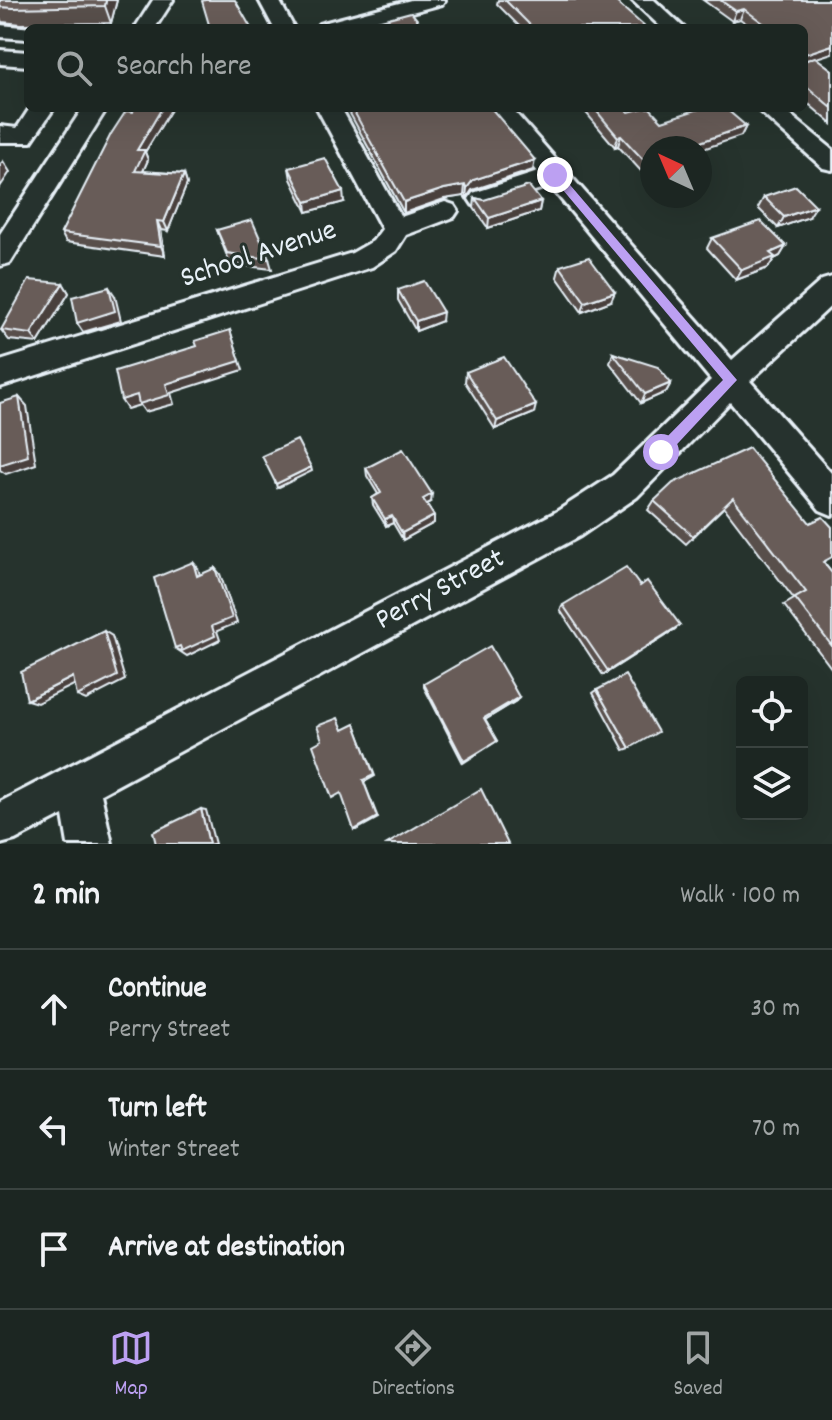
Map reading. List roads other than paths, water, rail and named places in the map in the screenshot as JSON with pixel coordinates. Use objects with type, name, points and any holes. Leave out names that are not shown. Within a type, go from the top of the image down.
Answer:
[{"type":"street","points":[[148,24],[163,0]]},
{"type":"street","points":[[269,0],[282,24]]},
{"type":"street","points":[[342,24],[435,0]]},
{"type":"street","points":[[642,0],[669,24]]},
{"type":"street","points":[[412,6],[427,24]]},
{"type":"street","points":[[0,31],[24,33]]},
{"type":"street","points":[[0,57],[24,59]]},
{"type":"street","points":[[0,134],[23,137],[39,112]]},
{"type":"street","points":[[0,256],[92,112]]},
{"type":"street","points":[[331,112],[395,229],[445,211]]},
{"type":"street","points":[[501,112],[832,499]]},
{"type":"street","points":[[773,112],[832,162]]},
{"type":"street","points":[[482,199],[555,175]]},
{"type":"street","name":"School Avenue","points":[[0,374],[362,260],[382,249],[393,238],[395,229]]},
{"type":"street","name":"Perry Street","points":[[0,825],[568,524],[625,486],[731,380],[832,288]]},
{"type":"street","points":[[78,785],[90,844]]}]
